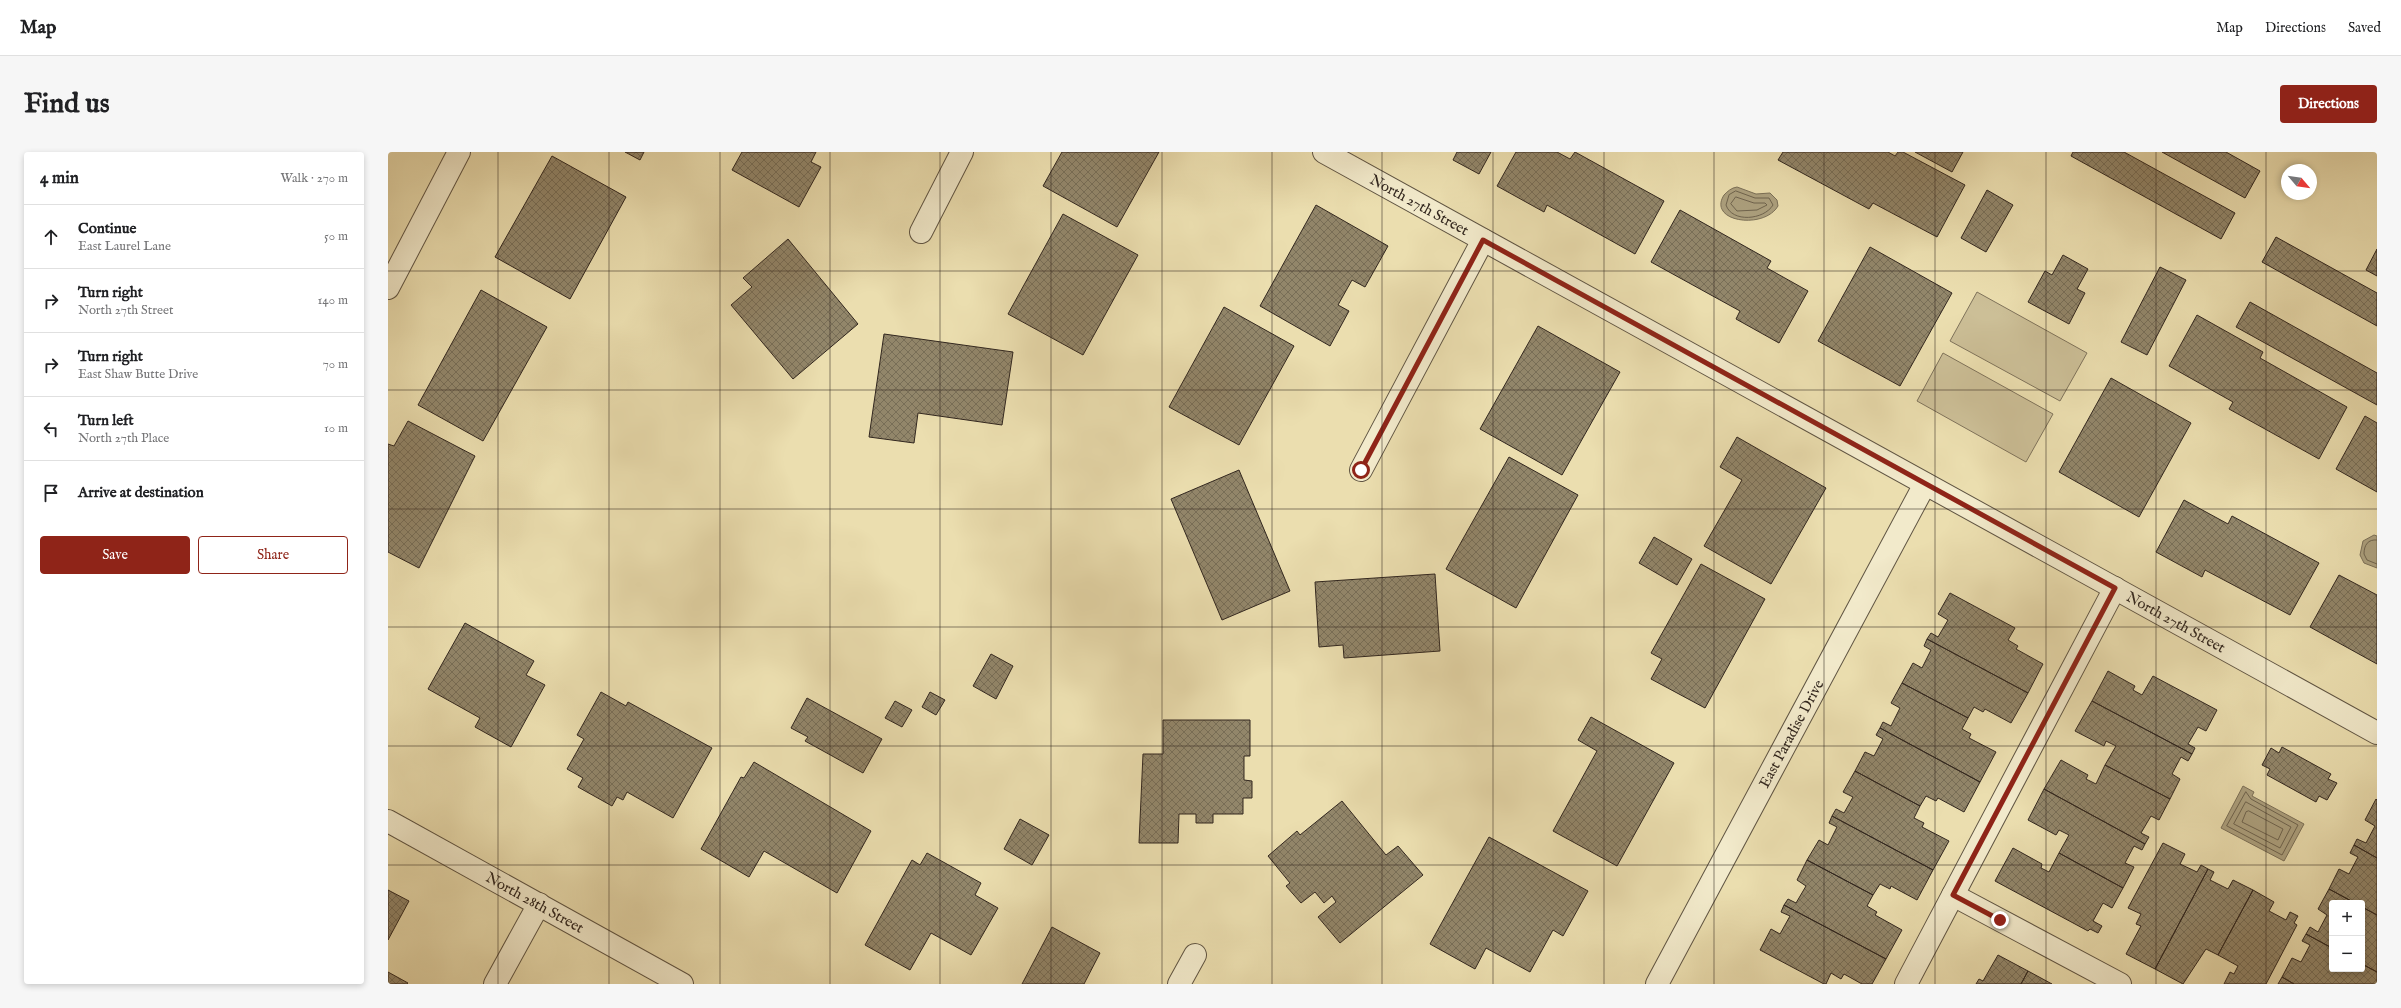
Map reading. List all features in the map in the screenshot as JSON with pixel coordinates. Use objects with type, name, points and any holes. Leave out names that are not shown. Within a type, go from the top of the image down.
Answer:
[{"type":"street","points":[[388,288],[459,152]]},
{"type":"street","points":[[921,232],[962,152]]},
{"type":"street","name":"North 27th Street","points":[[1324,152],[2377,733]]},
{"type":"street","points":[[1361,470],[1483,240]]},
{"type":"street","name":"East Paradise Drive","points":[[1657,984],[1925,484]]},
{"type":"street","points":[[1906,984],[2115,588]]},
{"type":"street","name":"North 28th Street","points":[[388,821],[682,984]]},
{"type":"street","points":[[1953,895],[2120,984]]},
{"type":"street","points":[[495,984],[539,904]]},
{"type":"street","points":[[1179,984],[1194,955]]},
{"type":"shaded area","points":[[1977,292],[2087,353],[2060,401],[1950,341]]},
{"type":"shaded area","points":[[1943,353],[2053,414],[2026,462],[1917,401]]},
{"type":"water","points":[[1737,187],[1756,194],[1770,193],[1777,200],[1778,206],[1771,214],[1761,218],[1739,220],[1730,217],[1723,211],[1721,204],[1724,195],[1731,189]]},
{"type":"water","points":[[2374,535],[2377,536],[2377,568],[2364,563],[2360,555],[2363,541]]},
{"type":"water","points":[[2243,786],[2254,792],[2252,796],[2304,824],[2284,861],[2221,828]]},
{"type":"building","points":[[625,152],[644,152],[640,160]]},
{"type":"building","points":[[742,152],[816,152],[811,162],[821,167],[799,207],[732,170]]},
{"type":"building","points":[[1062,152],[1159,152],[1117,227],[1043,186]]},
{"type":"building","points":[[1457,152],[1491,152],[1479,174],[1453,160]]},
{"type":"building","points":[[1516,152],[1557,152],[1570,159],[1575,152],[1664,201],[1635,254],[1547,205],[1544,212],[1497,186]]},
{"type":"building","points":[[1783,152],[1888,152],[1895,156],[1898,152],[1903,152],[1965,185],[1937,237],[1873,203],[1869,209],[1778,160]]},
{"type":"building","points":[[1915,152],[1963,152],[1952,172]]},
{"type":"building","points":[[2073,152],[2124,152],[2235,213],[2221,239],[2071,156]]},
{"type":"building","points":[[2162,152],[2226,152],[2260,171],[2245,198]]},
{"type":"building","points":[[552,156],[626,197],[570,299],[495,257]]},
{"type":"building","points":[[1987,190],[2013,205],[1986,252],[1961,238]]},
{"type":"building","points":[[1316,205],[1388,246],[1365,287],[1352,280],[1338,305],[1349,311],[1330,346],[1260,306]]},
{"type":"building","points":[[1680,210],[1771,261],[1767,268],[1808,291],[1779,343],[1736,319],[1740,311],[1651,262]]},
{"type":"building","points":[[1063,214],[1138,255],[1083,355],[1008,314]]},
{"type":"building","points":[[2276,237],[2377,293],[2377,326],[2262,262]]},
{"type":"building","points":[[788,239],[858,324],[793,379],[731,305],[752,287],[743,278]]},
{"type":"building","points":[[1870,247],[1952,293],[1900,386],[1818,341]]},
{"type":"building","points":[[2377,249],[2377,276],[2366,270]]},
{"type":"building","points":[[2063,255],[2088,269],[2077,289],[2085,293],[2069,324],[2028,302],[2045,271],[2052,275]]},
{"type":"building","points":[[2160,267],[2186,280],[2147,355],[2121,342]]},
{"type":"building","points":[[481,290],[547,327],[483,441],[418,405]]},
{"type":"building","points":[[2250,302],[2377,373],[2377,405],[2236,327]]},
{"type":"building","points":[[1224,307],[1294,346],[1239,445],[1169,407]]},
{"type":"building","points":[[2197,315],[2263,352],[2260,358],[2347,407],[2319,459],[2229,409],[2233,402],[2169,366]]},
{"type":"building","points":[[1538,326],[1620,372],[1562,475],[1480,429]]},
{"type":"building","points":[[884,334],[1013,352],[1002,425],[918,413],[914,443],[869,437]]},
{"type":"building","points":[[2111,378],[2191,423],[2139,517],[2059,472]]},
{"type":"building","points":[[2365,416],[2377,423],[2377,492],[2336,469]]},
{"type":"building","points":[[408,421],[475,456],[419,568],[388,552],[388,444],[394,446]]},
{"type":"building","points":[[1737,437],[1826,488],[1771,584],[1704,546],[1742,480],[1720,467]]},
{"type":"building","points":[[1509,457],[1578,495],[1516,608],[1446,569]]},
{"type":"building","points":[[1239,470],[1290,591],[1222,620],[1171,499]]},
{"type":"building","points":[[2184,500],[2228,524],[2232,516],[2319,563],[2290,615],[2205,570],[2202,577],[2156,552]]},
{"type":"building","points":[[1654,537],[1692,559],[1677,585],[1639,563]]},
{"type":"building","points":[[1701,564],[1765,599],[1705,708],[1651,679],[1662,659],[1651,653]]},
{"type":"building","points":[[1435,574],[1440,651],[1344,658],[1343,645],[1319,647],[1315,582]]},
{"type":"building","points":[[2339,575],[2377,595],[2377,664],[2310,627]]},
{"type":"building","points":[[1950,593],[2015,628],[2008,640],[2018,646],[2016,649],[2043,664],[2028,693],[1927,639],[1931,633],[1938,637],[1948,620],[1938,614]]},
{"type":"building","points":[[465,623],[534,661],[526,675],[545,685],[511,747],[475,727],[480,718],[428,689]]},
{"type":"building","points":[[1927,639],[2028,693],[2011,723],[1985,709],[1983,712],[1974,707],[1968,718],[1902,683],[1913,663],[1922,668],[1931,650],[1924,646]]},
{"type":"building","points":[[991,654],[1013,666],[996,699],[973,686]]},
{"type":"building","points":[[2108,671],[2135,686],[2133,690],[2142,695],[2153,676],[2217,710],[2206,731],[2198,727],[2188,744],[2195,748],[2192,754],[2092,701]]},
{"type":"building","points":[[1902,683],[1968,718],[1962,729],[1971,734],[1969,738],[1996,752],[1980,782],[1880,728],[1883,722],[1891,726],[1900,708],[1891,703]]},
{"type":"building","points":[[601,692],[626,706],[628,702],[712,748],[673,818],[627,792],[623,800],[617,797],[612,806],[578,787],[583,778],[567,769],[584,739],[577,735]]},
{"type":"building","points":[[930,692],[945,700],[936,715],[922,707]]},
{"type":"building","points":[[807,698],[882,739],[863,773],[805,741],[808,737],[791,728]]},
{"type":"building","points":[[895,701],[912,710],[902,727],[885,718]]},
{"type":"building","points":[[2092,701],[2192,754],[2188,761],[2181,757],[2172,774],[2180,779],[2170,799],[2105,765],[2116,746],[2106,741],[2104,746],[2075,731]]},
{"type":"building","points":[[1591,717],[1674,763],[1617,866],[1553,831],[1597,751],[1578,740]]},
{"type":"building","points":[[1163,720],[1250,720],[1250,756],[1244,756],[1244,780],[1252,781],[1252,798],[1243,798],[1243,814],[1213,814],[1213,823],[1196,823],[1196,814],[1179,814],[1178,843],[1139,843],[1143,754],[1163,754]]},
{"type":"building","points":[[1880,728],[1980,782],[1964,812],[1938,798],[1936,801],[1926,796],[1920,806],[1855,771],[1865,752],[1874,756],[1883,739],[1876,735]]},
{"type":"building","points":[[2282,747],[2331,774],[2328,779],[2337,783],[2327,800],[2319,796],[2316,802],[2267,775],[2270,769],[2262,765],[2271,748],[2279,753]]},
{"type":"building","points":[[2061,760],[2088,775],[2086,779],[2096,784],[2105,765],[2170,799],[2159,820],[2151,816],[2141,833],[2149,837],[2145,844],[2044,789]]},
{"type":"building","points":[[754,762],[871,831],[837,893],[764,851],[749,877],[701,849],[741,777],[744,778]]},
{"type":"building","points":[[1855,771],[1920,806],[1914,818],[1924,823],[1922,827],[1949,841],[1933,870],[1832,816],[1836,809],[1844,813],[1853,797],[1843,792]]},
{"type":"building","points":[[2044,789],[2145,844],[2142,850],[2134,846],[2125,863],[2134,867],[2123,888],[2059,853],[2069,835],[2059,830],[2056,835],[2028,820]]},
{"type":"building","points":[[2376,799],[2377,858],[2354,845],[2357,839],[2366,843],[2375,826],[2365,820]]},
{"type":"building","points":[[1342,801],[1386,855],[1398,846],[1423,875],[1340,943],[1318,917],[1336,902],[1332,896],[1324,903],[1315,892],[1301,903],[1286,886],[1290,883],[1268,856],[1297,831],[1300,835]]},
{"type":"building","points":[[1832,816],[1933,870],[1917,900],[1891,886],[1890,889],[1880,884],[1873,895],[1807,860],[1819,840],[1828,845],[1837,827],[1829,823]]},
{"type":"building","points":[[1020,819],[1049,835],[1032,865],[1004,849]]},
{"type":"building","points":[[1489,837],[1588,891],[1563,936],[1553,930],[1530,972],[1486,948],[1475,969],[1430,944]]},
{"type":"building","points":[[2163,843],[2185,854],[2180,864],[2197,872],[2201,865],[2208,869],[2155,969],[2126,954],[2141,926],[2136,924],[2141,914],[2128,908]]},
{"type":"building","points":[[2354,845],[2377,858],[2377,915],[2365,909],[2365,900],[2349,900],[2329,889],[2339,869],[2349,874],[2358,857],[2350,853]]},
{"type":"building","points":[[2013,848],[2042,864],[2041,868],[2049,872],[2059,853],[2123,888],[2112,908],[2103,903],[2093,921],[2102,926],[2098,933],[2090,929],[2088,931],[1995,881]]},
{"type":"building","points":[[927,853],[981,883],[975,895],[998,908],[971,955],[931,933],[910,970],[865,945],[912,860],[920,865]]},
{"type":"building","points":[[1807,860],[1873,895],[1867,906],[1877,912],[1875,915],[1902,930],[1886,959],[1784,905],[1788,899],[1796,903],[1806,886],[1797,880]]},
{"type":"building","points":[[2208,869],[2214,872],[2210,880],[2228,889],[2233,880],[2253,890],[2218,955],[2206,949],[2183,984],[2155,969]]},
{"type":"building","points":[[2329,889],[2349,900],[2329,900],[2329,946],[2306,934],[2310,927],[2318,932],[2327,915],[2318,909]]},
{"type":"building","points":[[388,890],[409,901],[388,940]]},
{"type":"building","points":[[2253,890],[2274,902],[2269,911],[2286,920],[2290,912],[2298,916],[2294,923],[2297,925],[2266,984],[2224,984],[2230,972],[2234,974],[2238,966],[2218,955]]},
{"type":"building","points":[[1784,905],[1886,959],[1872,984],[1862,984],[1844,974],[1841,979],[1831,973],[1826,984],[1824,984],[1760,950],[1771,929],[1780,934],[1790,916],[1781,912]]},
{"type":"building","points":[[2365,909],[2377,915],[2377,972],[2365,966]]},
{"type":"building","points":[[1052,927],[1100,953],[1084,984],[1022,984]]},
{"type":"building","points":[[2306,934],[2329,946],[2329,972],[2365,972],[2365,966],[2377,972],[2377,984],[2294,984],[2282,977],[2292,958],[2301,962],[2310,945],[2302,941]]},
{"type":"building","points":[[1998,955],[2028,971],[2021,984],[1976,984],[1979,979],[1983,981]]},
{"type":"building","points":[[2028,971],[2052,984],[2021,984]]},
{"type":"building","points":[[388,972],[408,983],[388,984]]},
{"type":"building","points":[[2282,977],[2294,984],[2278,984]]},
{"type":"route","points":[[1361,470],[1483,240],[2115,588],[1953,895],[2000,920]]}]
